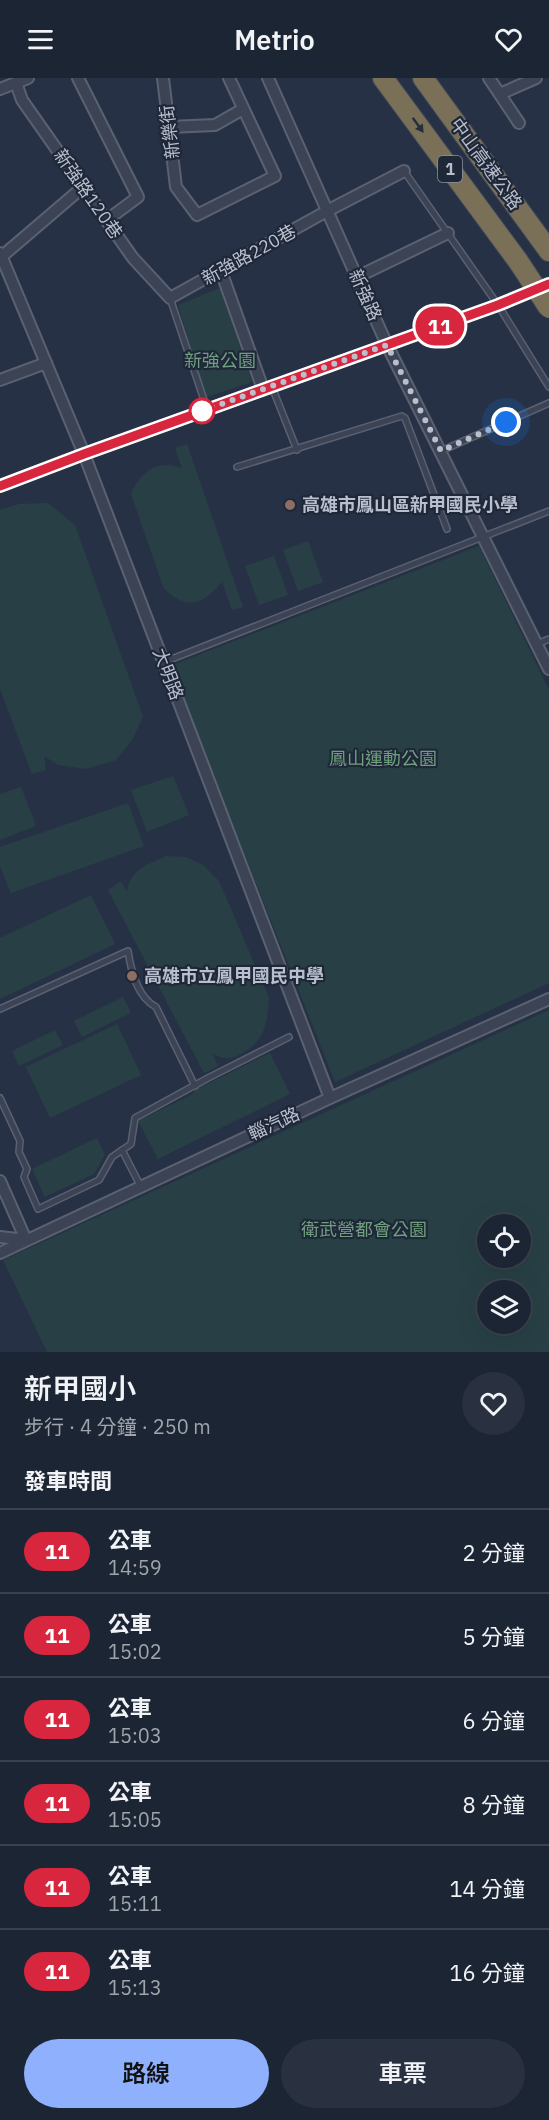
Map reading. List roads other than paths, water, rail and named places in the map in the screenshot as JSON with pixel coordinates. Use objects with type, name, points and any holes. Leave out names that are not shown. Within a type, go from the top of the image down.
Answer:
[{"type":"highway","name":"中山高速公路","points":[[383,78],[518,261],[549,308]]},
{"type":"highway","name":"中山高速公路","points":[[423,78],[549,250]]},
{"type":"street","points":[[0,89],[28,78]]},
{"type":"street","points":[[78,78],[138,197],[107,220]]},
{"type":"street","name":"新樂街","points":[[163,78],[176,186],[197,215],[274,176],[243,109]]},
{"type":"street","points":[[169,127],[215,125],[243,109],[229,78]]},
{"type":"street","name":"新強路","points":[[268,78],[387,345],[549,669]]},
{"type":"street","points":[[489,78],[519,123]]},
{"type":"street","points":[[500,94],[536,78]]},
{"type":"street","name":"新強路120巷","points":[[16,83],[22,100],[133,258],[170,298]]},
{"type":"street","name":"新強路220巷","points":[[170,298],[404,171]]},
{"type":"street","points":[[0,256],[83,187]]},
{"type":"street","points":[[357,277],[448,233]]},
{"type":"street","name":"大明路","points":[[0,256],[84,454],[330,1098]]},
{"type":"street","points":[[221,271],[267,388]]},
{"type":"street","points":[[0,486],[498,305],[549,284]]},
{"type":"street","points":[[0,380],[46,363]]},
{"type":"street","name":"輜汽路","points":[[0,1253],[330,1098],[549,999]]},
{"type":"street","points":[[0,1181],[26,1240]]},
{"type":"street","points":[[0,1237],[26,1240]]},
{"type":"lane","points":[[404,171],[498,305],[549,387]]},
{"type":"lane","points":[[170,298],[207,410]]},
{"type":"lane","points":[[267,388],[297,450]]},
{"type":"lane","points":[[441,451],[549,403]]},
{"type":"lane","points":[[237,467],[402,416],[405,418],[447,529]]},
{"type":"lane","points":[[164,662],[549,511]]},
{"type":"lane","points":[[537,644],[549,639]]},
{"type":"lane","points":[[0,1009],[128,951],[131,970],[146,1002],[156,1007],[195,1086]]},
{"type":"lane","points":[[0,1098],[20,1141],[19,1152],[27,1169],[24,1177],[38,1209],[99,1180],[112,1157],[131,1144],[135,1118],[289,1037]]},
{"type":"lane","points":[[122,1150],[141,1187]]},
{"type":"place","name":"高雄市鳳山區新甲國民小學","points":[[290,505]]},
{"type":"place","name":"高雄市立鳳甲國民中學","points":[[132,976]]},
{"type":"park label","name":"新強公園","points":[[220,361]]},
{"type":"park label","name":"鳳山運動公園","points":[[383,759]]},
{"type":"park label","name":"衛武營都會公園","points":[[364,1230]]}]
